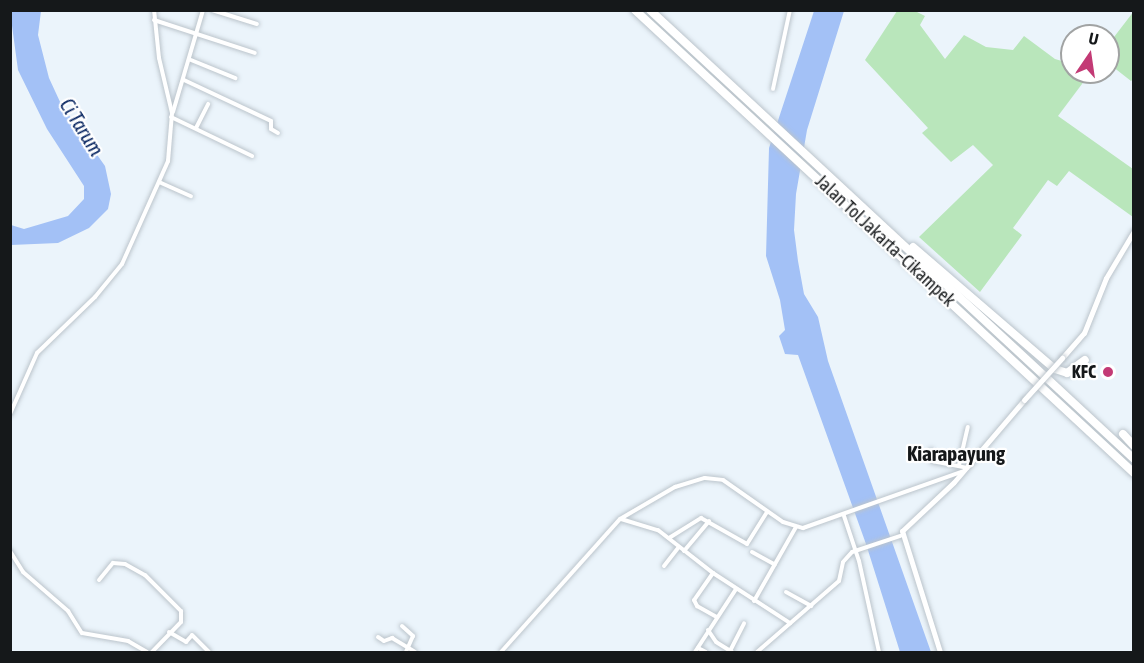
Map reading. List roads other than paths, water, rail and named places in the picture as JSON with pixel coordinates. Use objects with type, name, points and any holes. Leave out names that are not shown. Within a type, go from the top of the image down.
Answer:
[{"type":"highway","name":"Jalan Tol Jakarta–Cikampek","points":[[635,10],[1134,473]]},
{"type":"highway","name":"Jalan Tol Jakarta–Cikampek","points":[[650,10],[1134,459]]},
{"type":"highway","points":[[870,213],[950,276],[1055,369],[1067,373],[1085,360]]},
{"type":"highway","points":[[1123,434],[1134,446]]},
{"type":"street","points":[[154,10],[172,115]]},
{"type":"street","points":[[10,414],[37,353],[108,283],[122,264],[168,161],[172,115],[191,60],[203,10]]},
{"type":"street","points":[[212,10],[257,24]]},
{"type":"street","points":[[773,88],[790,10]]},
{"type":"street","points":[[154,20],[255,53]]},
{"type":"street","points":[[191,60],[235,78]]},
{"type":"street","points":[[183,80],[270,121],[271,129],[278,133]]},
{"type":"street","points":[[196,128],[201,113],[208,104]]},
{"type":"street","points":[[172,115],[252,156]]},
{"type":"street","points":[[159,182],[191,196]]},
{"type":"street","points":[[757,652],[839,581],[843,562],[856,550],[900,536],[965,470],[1024,399],[1084,333],[1106,278],[1134,231]]},
{"type":"street","points":[[959,465],[968,427]]},
{"type":"street","points":[[931,450],[933,461],[959,465],[965,470]]},
{"type":"street","points":[[501,652],[620,519],[665,492],[705,478],[730,483],[767,512],[796,527],[807,528],[885,502],[965,470]]},
{"type":"street","points":[[669,538],[690,521],[699,518],[709,521],[747,544],[767,512]]},
{"type":"street","points":[[844,516],[856,550],[879,652]]},
{"type":"street","points":[[620,519],[658,530],[713,573],[790,623]]},
{"type":"street","points":[[684,551],[709,521]]},
{"type":"street","points":[[754,601],[796,527]]},
{"type":"street","points":[[900,536],[940,652]]},
{"type":"street","points":[[664,566],[679,547]]},
{"type":"street","points":[[10,551],[23,572],[68,611],[82,633],[128,641],[149,652],[181,622],[183,616],[145,575],[116,562],[99,580]]},
{"type":"street","points":[[752,552],[775,565]]},
{"type":"street","points":[[713,573],[694,600],[697,606],[717,617]]},
{"type":"street","points":[[706,652],[696,650],[736,589]]},
{"type":"street","points":[[786,592],[811,606]]},
{"type":"street","points":[[708,630],[716,642],[731,652],[744,623]]},
{"type":"street","points":[[402,626],[413,636],[407,650]]},
{"type":"street","points":[[169,632],[186,642],[192,635],[209,652]]},
{"type":"street","points":[[378,637],[384,640],[392,638],[407,650],[415,652]]},
{"type":"street","points":[[761,649],[765,652]]},
{"type":"water","points":[[10,11],[41,11],[38,35],[49,78],[61,104],[105,166],[111,194],[108,209],[89,228],[58,243],[11,245],[11,225],[24,229],[68,216],[84,199],[84,186],[47,129],[18,70]]},
{"type":"water","points":[[814,11],[844,11],[807,130],[796,194],[794,230],[804,294],[818,317],[828,361],[931,652],[900,652],[866,544],[798,355],[785,354],[779,336],[785,330],[780,300],[766,256],[769,148]]},
{"type":"place","name":"KFC","points":[[1108,372]]},
{"type":"district","name":"Kiarapayung","points":[[956,453]]},
{"type":"water label","name":"Ci Tarum","points":[[82,127]]}]
